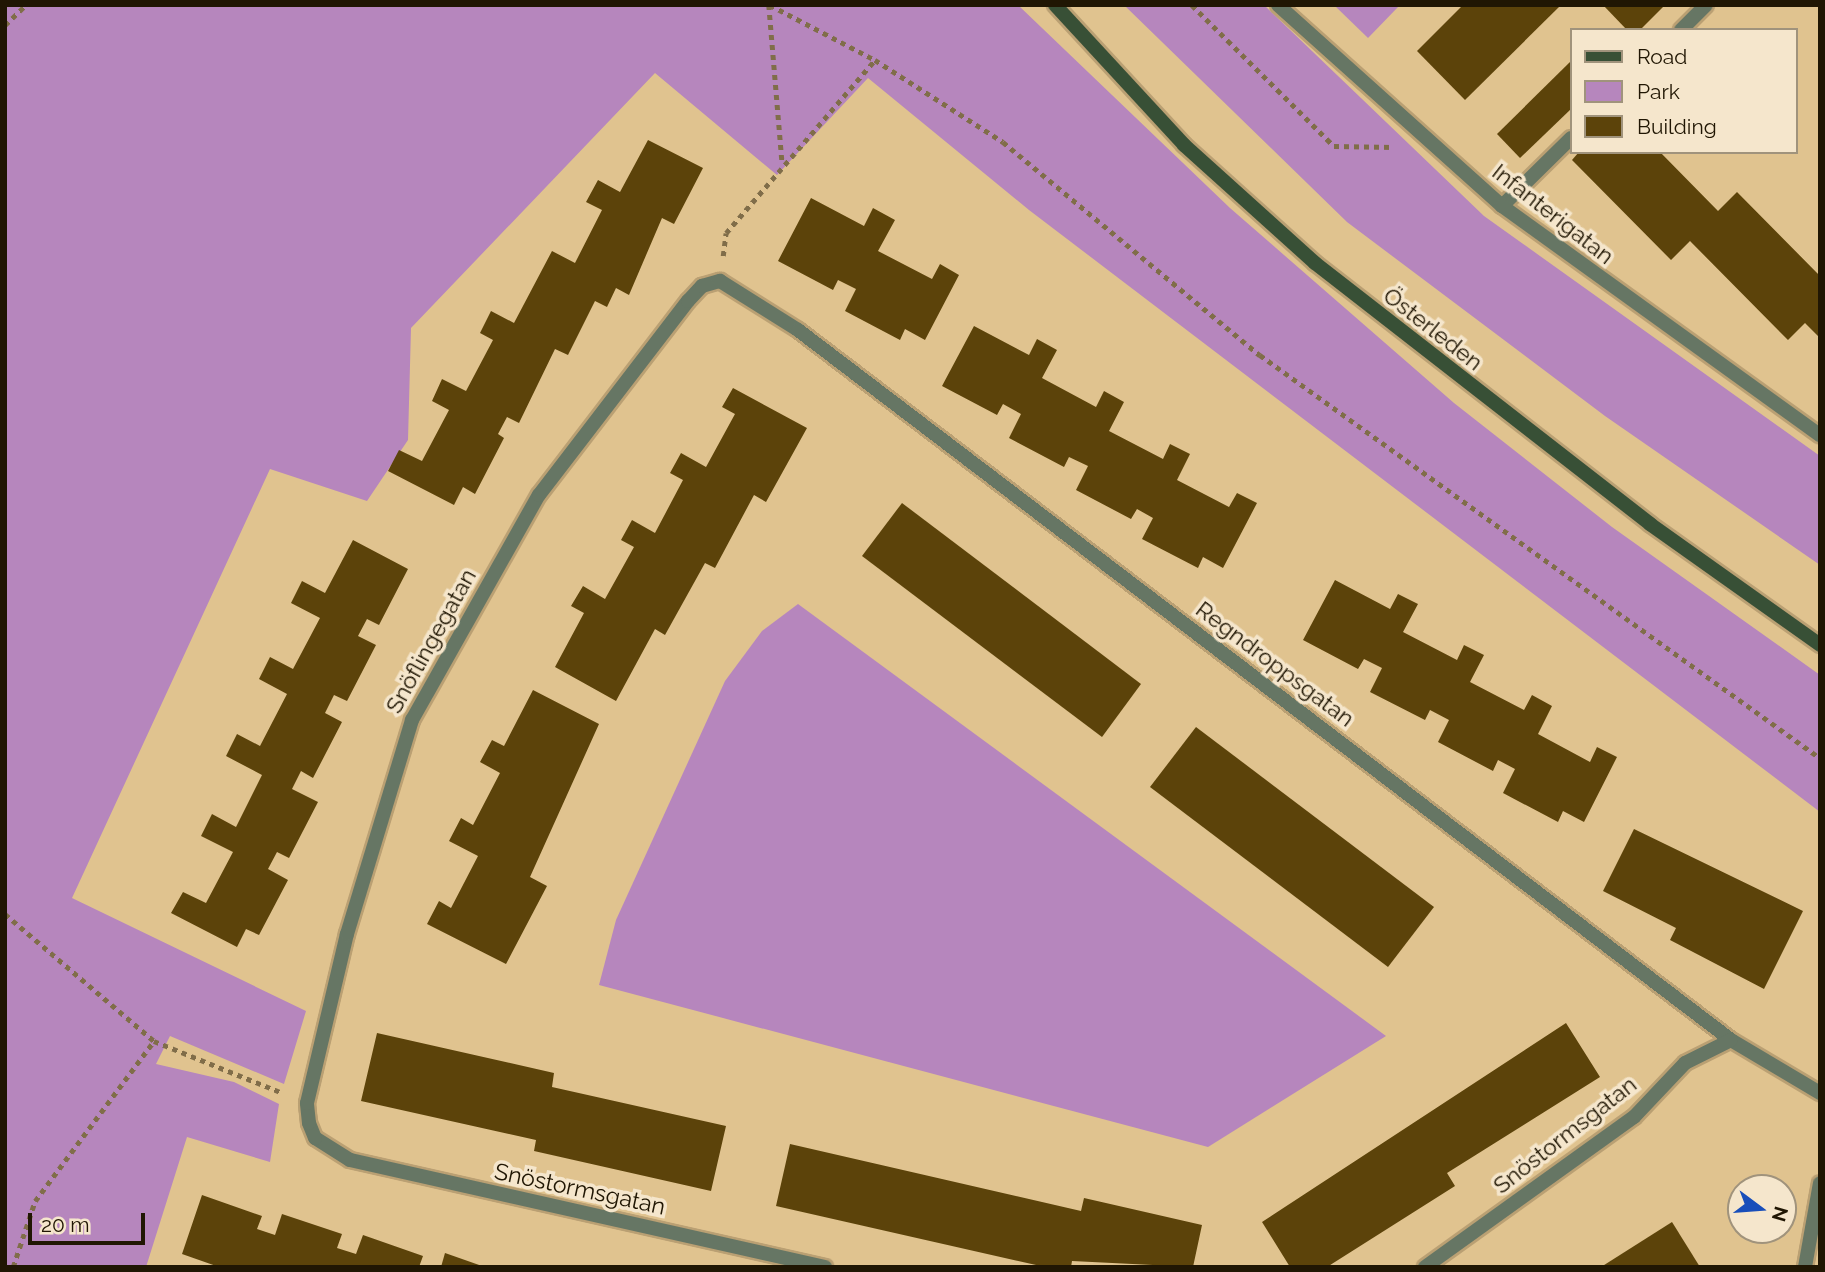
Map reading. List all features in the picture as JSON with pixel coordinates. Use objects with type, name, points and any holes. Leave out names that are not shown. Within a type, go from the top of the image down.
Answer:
[{"type":"main road","name":"Österleden","points":[[1055,5],[1184,145],[1315,263],[1639,516],[1820,645]]},
{"type":"street","name":"Infanterigatan","points":[[1278,5],[1502,206],[1820,435]]},
{"type":"street","points":[[1683,28],[1706,5]]},
{"type":"street","points":[[1502,206],[1570,139]]},
{"type":"street","name":"Snöflingegatan","points":[[328,1149],[315,1138],[307,1103],[347,934],[412,720],[539,495],[702,286],[720,281]]},
{"type":"street","name":"Regndroppsgatan","points":[[720,281],[809,338],[1731,1040],[1820,1093]]},
{"type":"street","name":"Snöstormsgatan","points":[[1424,1267],[1634,1117],[1685,1063],[1731,1040]]},
{"type":"street","name":"Snöstormsgatan","points":[[328,1149],[389,1171],[825,1267]]},
{"type":"street","points":[[1805,1267],[1816,1224],[1820,1183]]},
{"type":"path","points":[[5,25],[26,5]]},
{"type":"path","points":[[770,5],[874,60],[1003,142],[1260,355],[1820,758]]},
{"type":"path","points":[[770,5],[782,161]]},
{"type":"path","points":[[1192,5],[1334,146],[1399,147],[1415,130]]},
{"type":"path","points":[[720,281],[726,233],[782,161],[874,60]]},
{"type":"path","points":[[5,914],[153,1041],[307,1103]]},
{"type":"path","points":[[13,1267],[35,1201],[153,1041]]},
{"type":"green space","points":[[5,5],[1018,5],[1230,208],[1454,403],[1612,527],[1820,675],[1820,812],[1029,210],[868,78],[777,175],[655,73],[411,328],[408,440],[367,501],[270,469],[72,898],[306,1011],[284,1084],[170,1036],[156,1064],[234,1082],[279,1104],[270,1162],[187,1137],[146,1267],[5,1267]]},
{"type":"green space","points":[[1124,5],[1264,5],[1484,216],[1820,456],[1820,565],[1605,416],[1347,222]]},
{"type":"green space","points":[[1334,5],[1400,5],[1368,38]]},
{"type":"green space","points":[[798,604],[1386,1036],[1208,1147],[599,985],[616,920],[725,681],[762,631]]},
{"type":"building","points":[[1463,5],[1561,5],[1465,100],[1417,51]]},
{"type":"building","points":[[1603,5],[1665,5],[1642,28],[1625,28]]},
{"type":"building","points":[[1570,62],[1570,110],[1520,158],[1497,134]]},
{"type":"building","points":[[648,140],[703,168],[674,224],[662,218],[629,295],[616,288],[607,307],[595,301],[568,355],[555,349],[519,423],[507,417],[498,434],[504,438],[475,494],[463,487],[454,505],[388,471],[399,450],[422,461],[449,410],[432,401],[442,379],[466,391],[493,340],[480,333],[491,311],[514,323],[552,251],[575,263],[602,210],[586,202],[598,180],[620,192]]},
{"type":"building","points":[[1577,154],[1662,154],[1718,211],[1737,192],[1820,276],[1820,338],[1805,323],[1788,340],[1690,241],[1671,260],[1572,160]]},
{"type":"building","points":[[811,198],[864,226],[873,208],[895,220],[878,251],[932,279],[940,264],[959,275],[925,340],[905,329],[900,340],[845,311],[856,289],[838,280],[833,290],[778,261]]},
{"type":"building","points":[[974,326],[1029,355],[1037,339],[1057,350],[1042,378],[1096,407],[1104,391],[1124,402],[1109,431],[1163,459],[1170,444],[1190,454],[1177,480],[1229,507],[1237,493],[1257,503],[1223,568],[1203,557],[1198,568],[1142,539],[1153,518],[1137,509],[1131,519],[1076,490],[1088,466],[1069,457],[1064,467],[1009,438],[1021,414],[1003,404],[997,415],[942,386]]},
{"type":"building","points":[[733,388],[807,428],[766,502],[754,495],[715,568],[705,563],[665,635],[655,629],[616,701],[555,667],[584,613],[571,606],[583,586],[605,599],[634,547],[621,540],[632,520],[655,533],[683,480],[670,473],[681,453],[706,467],[735,414],[722,407]]},
{"type":"building","points":[[902,503],[1141,684],[1102,737],[862,556]]},
{"type":"building","points":[[353,540],[408,569],[379,625],[367,619],[358,636],[376,645],[347,701],[334,695],[325,713],[342,722],[313,778],[301,771],[292,789],[318,802],[289,858],[277,852],[268,869],[288,880],[259,935],[246,929],[237,947],[171,913],[183,892],[206,903],[233,852],[201,836],[212,814],[236,827],[262,775],[226,756],[237,734],[260,746],[287,694],[259,679],[270,657],[293,669],[320,618],[291,603],[302,581],[325,593]]},
{"type":"building","points":[[1335,580],[1390,609],[1398,594],[1418,604],[1403,632],[1457,660],[1464,645],[1484,655],[1470,682],[1524,710],[1532,695],[1552,706],[1538,734],[1590,762],[1597,747],[1617,757],[1584,822],[1563,811],[1558,822],[1503,793],[1515,769],[1498,760],[1493,771],[1438,742],[1449,720],[1430,710],[1425,720],[1370,692],[1382,668],[1364,659],[1358,669],[1303,640]]},
{"type":"building","points":[[533,690],[599,724],[530,877],[547,886],[506,964],[427,924],[439,901],[451,908],[478,856],[449,841],[461,818],[473,825],[500,773],[480,762],[492,740],[504,746]]},
{"type":"building","points":[[1196,727],[1434,907],[1388,967],[1150,787]]},
{"type":"building","points":[[1634,829],[1803,911],[1764,989],[1670,940],[1676,928],[1603,891]]},
{"type":"building","points":[[1566,1023],[1600,1077],[1447,1173],[1455,1186],[1327,1267],[1290,1267],[1262,1222]]},
{"type":"building","points":[[377,1033],[554,1073],[552,1087],[726,1126],[711,1191],[534,1151],[536,1140],[361,1101]]},
{"type":"building","points":[[790,1144],[1081,1211],[1084,1198],[1202,1225],[1193,1267],[1072,1261],[1071,1267],[1045,1267],[776,1206]]},
{"type":"building","points":[[202,1195],[262,1216],[257,1229],[275,1235],[282,1214],[342,1234],[337,1248],[356,1254],[363,1235],[423,1256],[419,1267],[219,1267],[182,1254]]},
{"type":"building","points":[[1672,1222],[1700,1267],[1601,1267]]},
{"type":"building","points":[[445,1253],[482,1266],[482,1267],[441,1267]]}]
